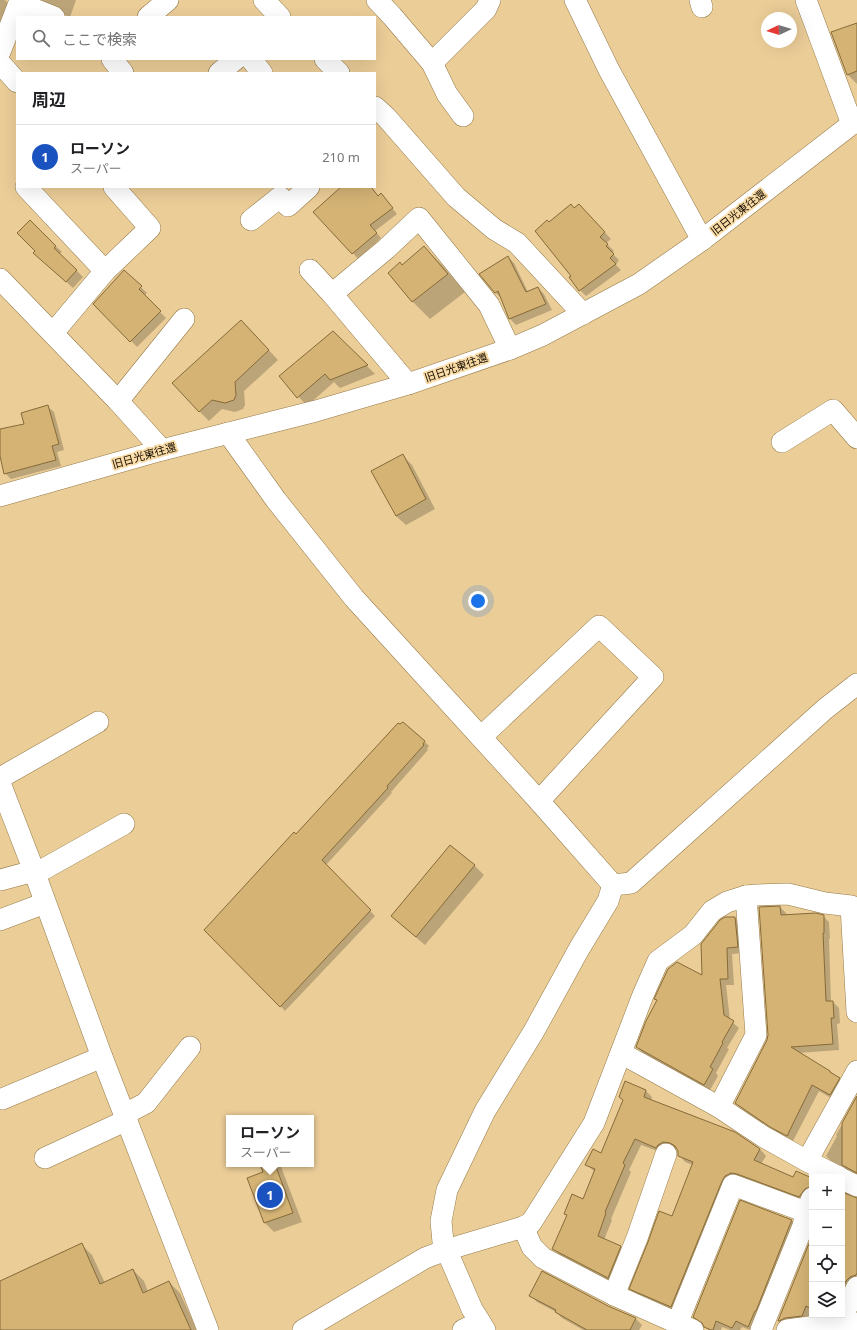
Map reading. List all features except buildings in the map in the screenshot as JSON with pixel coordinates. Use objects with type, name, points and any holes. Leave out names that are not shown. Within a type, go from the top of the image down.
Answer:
[{"type":"street","points":[[149,16],[168,0]]},
{"type":"street","points":[[264,0],[279,16]]},
{"type":"street","points":[[377,0],[397,8],[432,62],[447,94],[463,116]]},
{"type":"street","points":[[432,62],[486,9],[490,0]]},
{"type":"street","points":[[806,0],[855,122]]},
{"type":"street","points":[[577,1],[609,70],[702,240]]},
{"type":"street","points":[[0,52],[19,3],[52,16]]},
{"type":"street","points":[[113,60],[122,72]]},
{"type":"street","points":[[220,72],[235,60]]},
{"type":"street","points":[[252,60],[261,72]]},
{"type":"street","points":[[326,60],[339,72]]},
{"type":"street","points":[[0,63],[16,81]]},
{"type":"street","points":[[379,117],[456,197],[494,229],[517,243],[583,314]]},
{"type":"street","name":"旧日光東往還","points":[[0,496],[162,450],[316,411],[408,384],[510,349],[543,335],[639,284],[702,240],[855,122]]},
{"type":"street","points":[[27,188],[105,271]]},
{"type":"street","points":[[53,333],[105,271],[150,228],[115,188]]},
{"type":"street","points":[[251,220],[280,197],[288,206],[308,188]]},
{"type":"street","points":[[332,294],[386,249],[419,218],[489,305],[510,349]]},
{"type":"street","points":[[310,270],[408,384]]},
{"type":"street","points":[[0,279],[118,401],[162,450]]},
{"type":"street","points":[[118,401],[184,319]]},
{"type":"street","points":[[782,442],[833,410],[857,438]]},
{"type":"street","points":[[228,433],[276,500],[354,598],[539,801],[613,885]]},
{"type":"street","points":[[481,737],[599,626],[654,677],[539,801]]},
{"type":"street","points":[[613,885],[631,882],[639,876],[825,709],[857,684]]},
{"type":"street","points":[[0,778],[98,722]]},
{"type":"street","points":[[0,784],[35,872],[45,904],[102,1057],[208,1330]]},
{"type":"street","points":[[0,880],[35,872],[124,824]]},
{"type":"street","points":[[476,1327],[472,1309],[446,1250],[444,1242],[441,1221],[447,1190],[461,1158],[485,1111],[534,1031],[608,900],[613,885]]},
{"type":"street","points":[[303,1330],[425,1258],[446,1250],[523,1227],[531,1223],[594,1123],[643,995],[658,961],[694,935],[712,911],[727,902],[746,896],[788,894],[825,903],[850,906],[857,1012]]},
{"type":"street","points":[[719,1107],[756,1035],[746,896]]},
{"type":"street","points":[[0,920],[45,904]]},
{"type":"street","points":[[44,1158],[126,1117],[146,1103],[190,1047]]},
{"type":"street","points":[[621,1053],[719,1107],[764,1137],[827,1173],[857,1186]]},
{"type":"street","points":[[2,1099],[102,1057]]},
{"type":"street","points":[[827,1173],[857,1071]]},
{"type":"street","points":[[614,1295],[638,1238],[666,1154]]},
{"type":"street","points":[[523,1227],[532,1247],[543,1258],[614,1295],[685,1327],[733,1185],[809,1205],[803,1226],[761,1330]]},
{"type":"street","points":[[787,1330],[848,1323],[857,1287]]},
{"type":"place","name":"ローソン","points":[[270,1195]]}]
